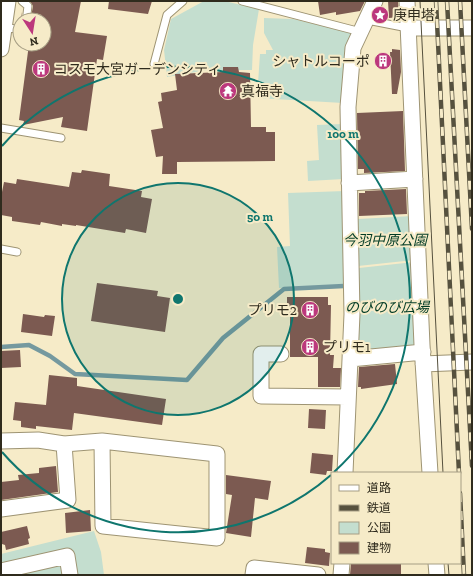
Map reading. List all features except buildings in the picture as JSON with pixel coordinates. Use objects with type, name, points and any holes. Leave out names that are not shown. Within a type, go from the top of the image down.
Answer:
[{"type":"street","points":[[1,49],[8,1]]},
{"type":"street","points":[[345,472],[347,397],[352,314],[348,107],[353,48],[375,1]]},
{"type":"street","points":[[407,1],[423,358],[430,472]]},
{"type":"street","points":[[408,28],[472,28]]},
{"type":"street","points":[[349,183],[415,179]]},
{"type":"street","points":[[281,354],[261,354],[261,396],[347,397]]},
{"type":"street","points":[[350,359],[423,358],[472,362]]},
{"type":"street","points":[[1,441],[38,440],[64,444],[102,441],[217,454],[217,538],[104,526],[102,441]]},
{"type":"street","points":[[1,509],[68,500],[64,444]]},
{"type":"street","points":[[1,571],[67,556],[70,575]]},
{"type":"street","points":[[341,575],[342,564]]},
{"type":"street","points":[[436,564],[437,575]]},
{"type":"street","points":[[253,575],[254,568],[318,575]]},
{"type":"lane","points":[[22,1],[28,6],[27,12]]},
{"type":"lane","points":[[154,64],[167,15],[183,1]]},
{"type":"lane","points":[[242,1],[364,26],[408,28]]},
{"type":"lane","points":[[4,28],[12,28]]},
{"type":"lane","points":[[1,128],[60,138]]},
{"type":"lane","points":[[1,249],[17,252]]},
{"type":"green space","points":[[204,1],[224,1],[259,9],[253,45],[252,70],[207,70],[167,77],[164,50],[171,19]]},
{"type":"green space","points":[[264,18],[293,19],[354,33],[343,103],[257,98],[260,54],[266,54],[266,50],[273,50],[264,33]]},
{"type":"green space","points":[[342,124],[344,179],[308,181],[307,161],[319,160],[317,125]]},
{"type":"green space","points":[[345,191],[348,285],[279,288],[277,247],[290,246],[288,193]]},
{"type":"green space","name":"今羽中原公園","points":[[412,216],[414,260],[358,266],[358,219]]},
{"type":"green space","name":"のびのび広場","points":[[414,262],[418,347],[356,352],[359,268]]},
{"type":"green space","points":[[94,531],[101,552],[104,575],[1,575],[1,554]]},
{"type":"waterway","points":[[1,347],[29,345],[50,356],[75,374],[187,380],[223,338],[284,289],[344,286]]},
{"type":"tram line","points":[[420,1],[443,472]]},
{"type":"tram line","points":[[448,564],[449,575]]},
{"type":"railway","points":[[436,1],[459,472]]},
{"type":"railway","points":[[447,1],[472,466]]},
{"type":"railway","points":[[460,1],[472,229]]},
{"type":"railway","points":[[461,514],[464,575]]},
{"type":"place","name":"庚申塔","points":[[380,15]]},
{"type":"place","name":"シャトルコーポ","points":[[383,61]]},
{"type":"place","name":"コスモ大宮ガーデンシティ","points":[[41,69]]},
{"type":"place","name":"真福寺","points":[[228,91]]},
{"type":"place","name":"プリモ2","points":[[310,310]]},
{"type":"place","name":"プリモ1","points":[[310,347]]}]
